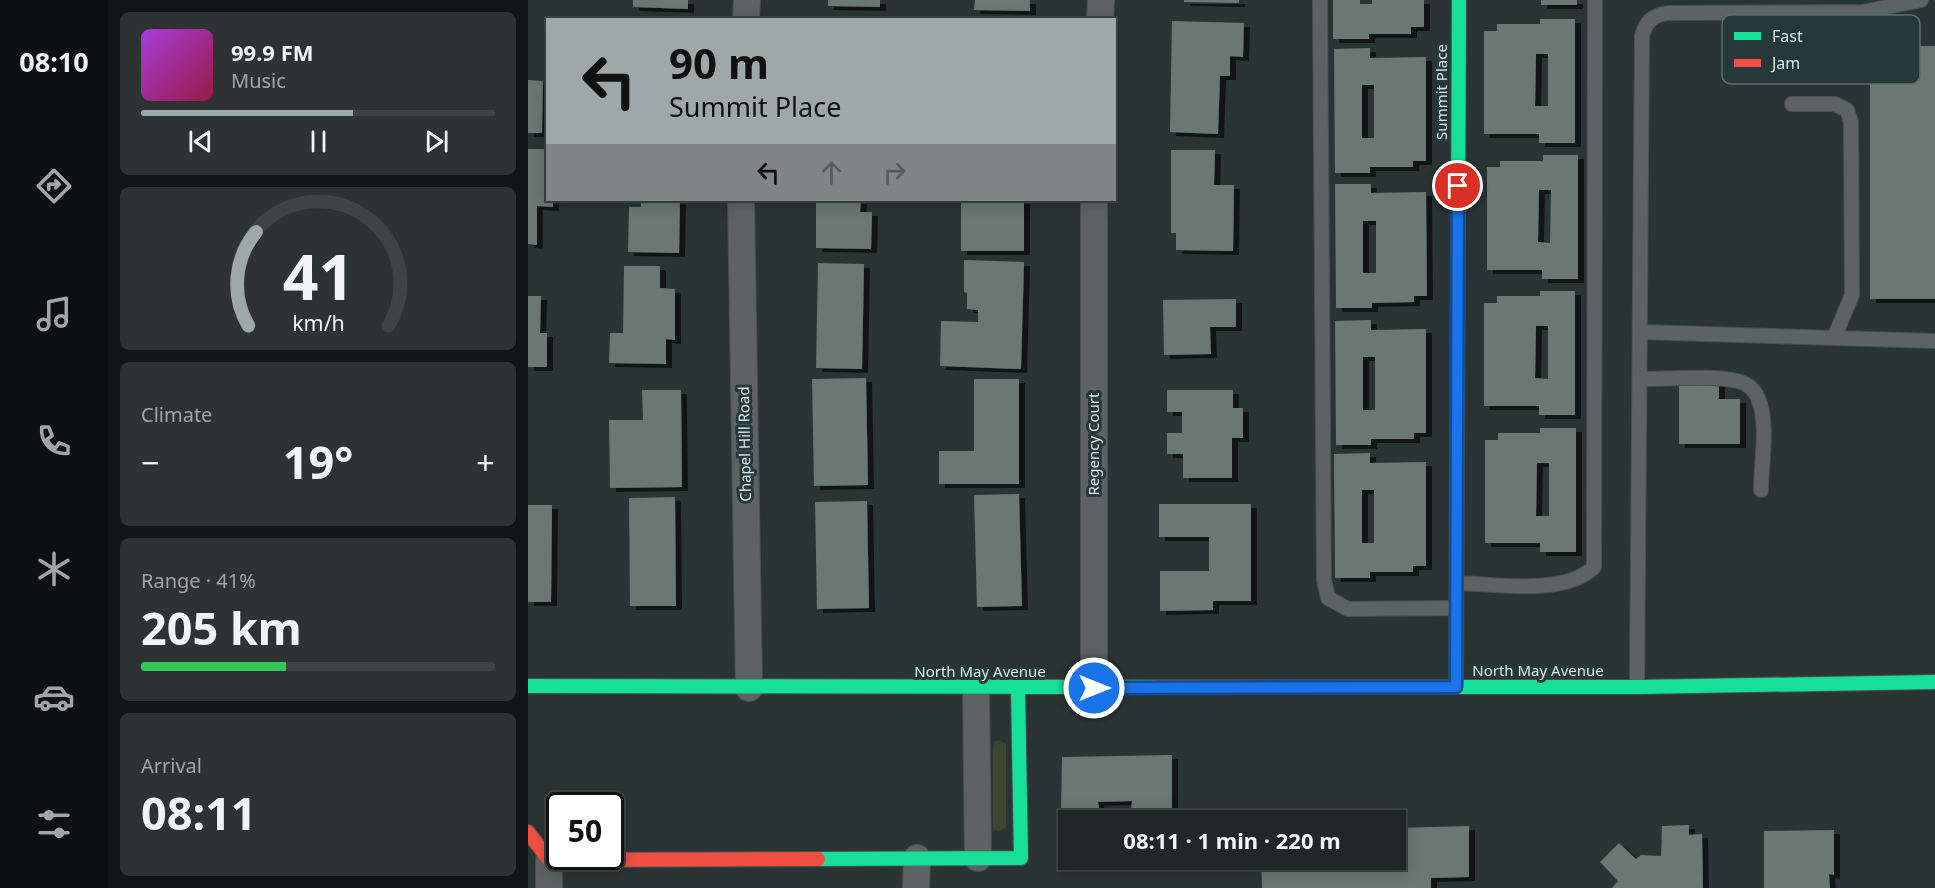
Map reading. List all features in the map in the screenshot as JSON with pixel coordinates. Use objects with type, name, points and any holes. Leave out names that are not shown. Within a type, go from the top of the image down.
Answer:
[{"type":"main road","name":"Summit Place","points":[[1456,687],[1459,0]]},
{"type":"main road","name":"North May Avenue","points":[[528,686],[749,688],[1637,687],[1935,682]]},
{"type":"main road","points":[[624,860],[1021,858],[1018,688]]},
{"type":"main road","points":[[528,832],[546,856]]},
{"type":"street","points":[[746,18],[747,0]]},
{"type":"street","points":[[1100,18],[1101,0]]},
{"type":"street","name":"Chapel Hill Road","points":[[741,201],[749,688]]},
{"type":"street","name":"Regency Court","points":[[1094,201],[1094,688]]},
{"type":"street","points":[[976,688],[978,858]]},
{"type":"street","points":[[916,858],[916,888]]},
{"type":"street","points":[[549,870],[549,888]]},
{"type":"lane","points":[[1320,0],[1324,569],[1328,598],[1348,609],[1456,608]]},
{"type":"lane","points":[[1457,583],[1560,585],[1584,577],[1594,567],[1595,0]]},
{"type":"lane","points":[[1637,687],[1642,36],[1645,24],[1654,15],[1667,13],[1863,12],[1921,0]]},
{"type":"lane","points":[[1792,104],[1835,105],[1846,110],[1851,122],[1852,295],[1834,338]]},
{"type":"lane","points":[[1641,332],[1935,341]]},
{"type":"lane","points":[[1641,379],[1729,380],[1746,384],[1752,389],[1757,396],[1761,416],[1761,490]]},
{"type":"green space","points":[[999,740],[1006,744],[1006,827],[1000,831],[993,830],[993,748],[994,742]]},
{"type":"building","points":[[633,0],[688,0],[688,9],[633,7]]},
{"type":"building","points":[[828,0],[880,0],[880,7],[828,6]]},
{"type":"building","points":[[975,0],[1030,0],[1030,11],[974,10]]},
{"type":"building","points":[[1184,0],[1239,0],[1239,3],[1184,2]]},
{"type":"building","points":[[1333,0],[1360,0],[1360,4],[1372,4],[1372,0],[1424,0],[1424,27],[1411,27],[1411,34],[1369,34],[1369,39],[1333,39]]},
{"type":"building","points":[[1541,0],[1577,0],[1577,5],[1541,5]]},
{"type":"building","points":[[1540,19],[1575,19],[1575,143],[1539,143],[1539,134],[1484,134],[1484,31],[1497,31],[1497,24],[1540,24]],"holes":[[[1536,54],[1548,54],[1548,106],[1535,106]]]},
{"type":"building","points":[[1172,21],[1244,23],[1243,57],[1230,56],[1230,76],[1220,76],[1218,134],[1170,132]]},
{"type":"building","points":[[1920,46],[1935,46],[1935,299],[1870,299],[1870,84],[1920,84]]},
{"type":"building","points":[[1370,48],[1370,58],[1426,57],[1426,161],[1413,161],[1413,167],[1370,167],[1370,173],[1335,173],[1334,49]],"holes":[[[1362,85],[1374,85],[1374,138],[1362,138]]]},
{"type":"building","points":[[528,80],[543,81],[542,133],[528,133]]},
{"type":"building","points":[[528,149],[546,149],[546,201],[553,201],[553,207],[537,206],[537,245],[528,244]]},
{"type":"building","points":[[1171,150],[1215,150],[1214,185],[1234,185],[1233,251],[1176,250],[1176,233],[1171,233]]},
{"type":"building","points":[[1543,155],[1578,155],[1578,279],[1542,279],[1542,270],[1487,270],[1487,167],[1500,167],[1500,161],[1543,161]],"holes":[[[1539,190],[1551,190],[1550,243],[1538,242]]]},
{"type":"building","points":[[1335,184],[1371,184],[1371,193],[1426,192],[1427,296],[1414,296],[1414,302],[1372,303],[1372,308],[1336,308]],"holes":[[[1363,221],[1376,221],[1376,273],[1363,273]]]},
{"type":"building","points":[[641,201],[680,201],[679,253],[628,252],[629,207],[641,207]]},
{"type":"building","points":[[816,201],[861,201],[860,212],[872,212],[871,249],[816,248]]},
{"type":"building","points":[[961,201],[1024,201],[1024,251],[961,251]]},
{"type":"building","points":[[964,260],[1024,262],[1021,369],[940,366],[941,321],[978,322],[978,310],[967,309],[967,293],[964,292]]},
{"type":"building","points":[[818,263],[864,264],[862,369],[816,368]]},
{"type":"building","points":[[624,266],[660,266],[660,288],[675,289],[675,340],[666,339],[666,364],[609,363],[610,333],[623,333]]},
{"type":"building","points":[[1540,291],[1575,291],[1575,415],[1539,415],[1539,406],[1484,406],[1484,303],[1497,303],[1497,296],[1540,296]],"holes":[[[1536,326],[1548,326],[1548,379],[1535,378]]]},
{"type":"building","points":[[528,296],[541,296],[540,333],[547,333],[547,367],[528,367]]},
{"type":"building","points":[[1236,299],[1236,327],[1210,327],[1211,354],[1164,355],[1163,300]]},
{"type":"building","points":[[1371,320],[1371,330],[1426,329],[1426,433],[1414,433],[1414,439],[1371,439],[1371,445],[1336,445],[1335,321]],"holes":[[[1363,357],[1375,357],[1375,410],[1363,410]]]},
{"type":"building","points":[[1679,373],[1719,373],[1719,399],[1740,399],[1740,444],[1679,444]]},
{"type":"building","points":[[866,378],[868,485],[814,486],[812,379]]},
{"type":"building","points":[[974,379],[1019,379],[1019,484],[939,484],[939,451],[974,451]]},
{"type":"building","points":[[642,390],[681,390],[682,487],[610,488],[609,420],[643,420]]},
{"type":"building","points":[[1167,390],[1233,390],[1233,408],[1243,408],[1243,438],[1232,438],[1232,478],[1183,478],[1183,454],[1167,454],[1167,433],[1182,433],[1182,412],[1167,412]]},
{"type":"building","points":[[1540,428],[1576,428],[1576,552],[1540,552],[1540,543],[1485,543],[1485,440],[1498,440],[1498,433],[1540,433]],"holes":[[[1537,463],[1549,463],[1549,516],[1536,516]]]},
{"type":"building","points":[[1370,453],[1370,463],[1426,462],[1426,566],[1413,566],[1413,572],[1370,572],[1370,578],[1335,578],[1334,454]],"holes":[[[1362,490],[1374,490],[1374,543],[1362,543]]]},
{"type":"building","points":[[1019,494],[1022,606],[977,607],[974,495]]},
{"type":"building","points":[[675,497],[676,606],[630,606],[629,498]]},
{"type":"building","points":[[867,501],[869,608],[817,609],[815,502]]},
{"type":"building","points":[[1159,504],[1251,504],[1251,601],[1213,601],[1213,610],[1160,611],[1160,571],[1209,571],[1209,537],[1159,537]]},
{"type":"building","points":[[528,505],[552,505],[551,602],[528,602]]},
{"type":"building","points":[[1172,755],[1172,809],[1131,810],[1132,801],[1098,802],[1099,808],[1061,809],[1062,757]]},
{"type":"building","points":[[1689,825],[1689,835],[1702,834],[1703,888],[1612,888],[1618,881],[1600,862],[1619,843],[1636,859],[1641,855],[1661,856],[1662,826]]},
{"type":"building","points":[[1469,826],[1469,877],[1431,878],[1431,888],[1262,888],[1261,870],[1406,870],[1406,828]]},
{"type":"building","points":[[1834,830],[1834,875],[1829,874],[1830,888],[1764,888],[1764,831]]},
{"type":"traffic: fast","points":[[1456,687],[1459,0]]},
{"type":"traffic: fast","points":[[1308,687],[1637,687],[1935,682]]},
{"type":"traffic: fast","points":[[528,686],[1157,687]]},
{"type":"traffic: fast","points":[[818,859],[1021,858],[1018,688]]},
{"type":"traffic: jam","points":[[1157,687],[1308,687]]},
{"type":"traffic: jam","points":[[528,832],[549,860],[818,859]]},
{"type":"route","points":[[1094,688],[1456,687],[1458,186]]}]
